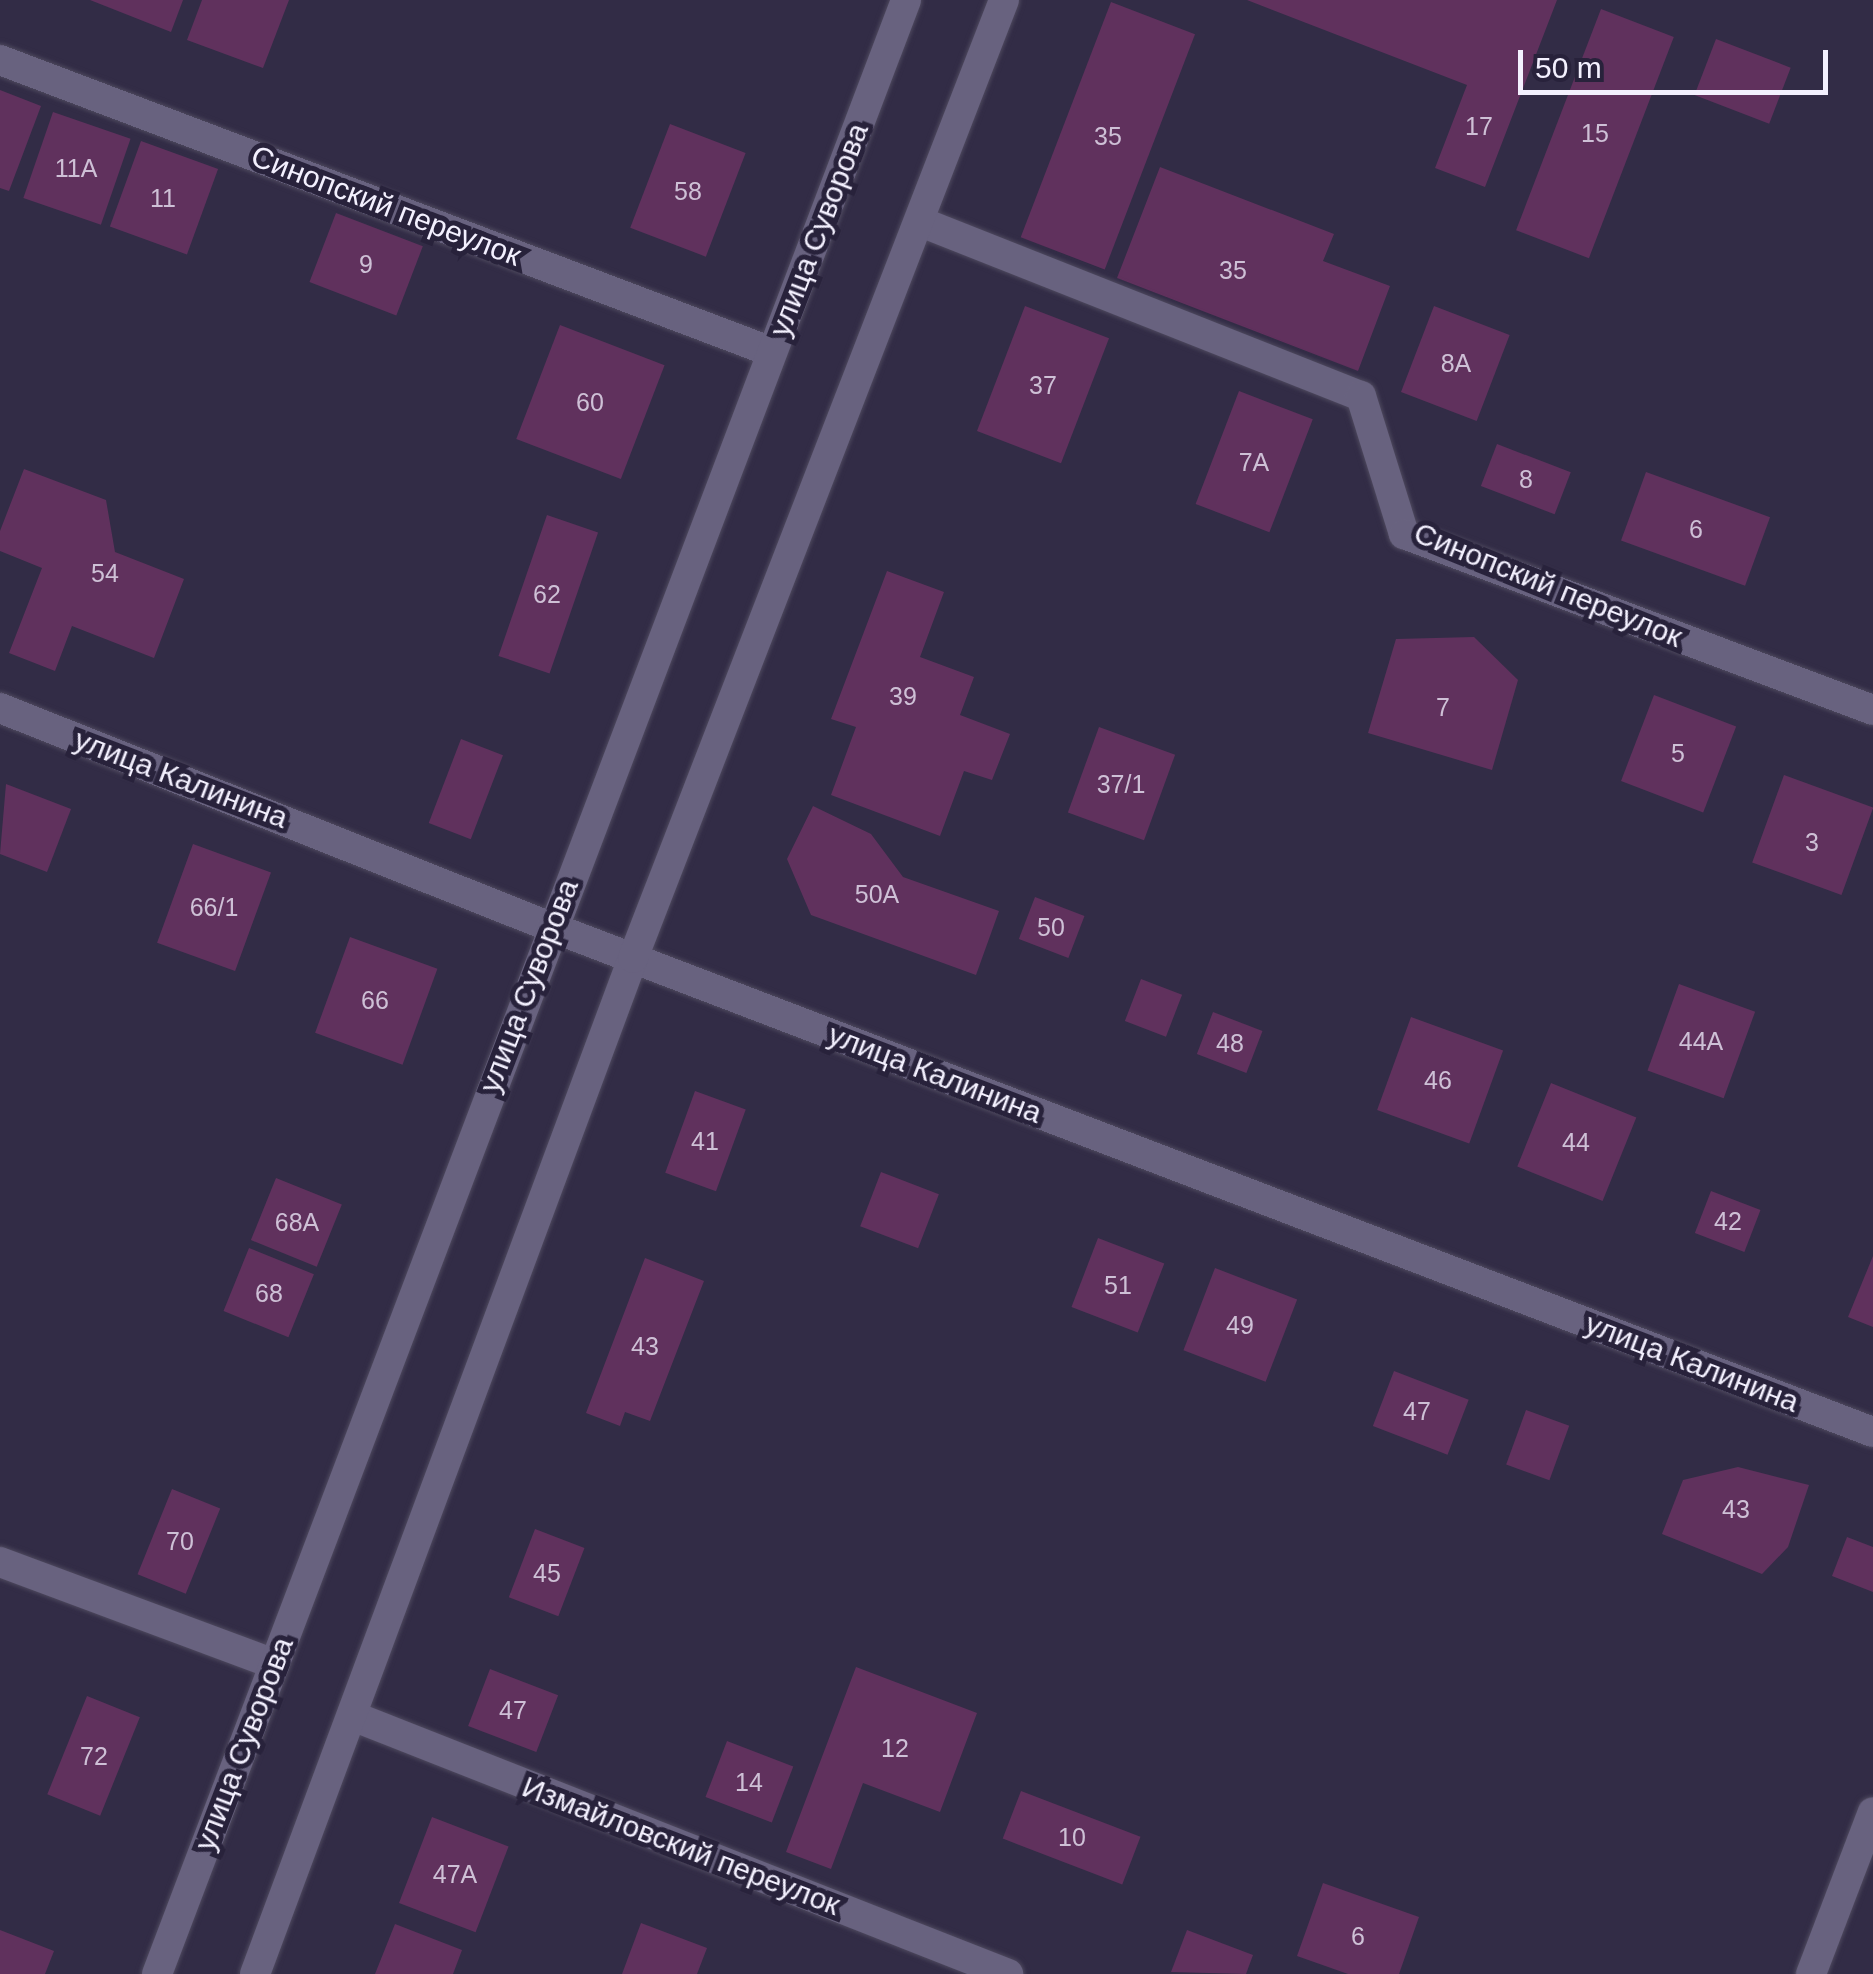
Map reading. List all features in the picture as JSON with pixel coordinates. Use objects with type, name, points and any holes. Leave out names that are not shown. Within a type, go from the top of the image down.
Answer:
[{"type":"street","name":"улица Суворова","points":[[156,1974],[906,0]]},
{"type":"street","points":[[255,1974],[355,1717],[634,958],[1004,0]]},
{"type":"street","name":"Синопский переулок","points":[[0,60],[772,352]]},
{"type":"street","name":"Синопский переулок","points":[[921,222],[1362,396],[1404,534],[1873,710]]},
{"type":"street","name":"улица Калинина","points":[[0,708],[551,927],[1873,1432]]},
{"type":"street","points":[[0,1562],[275,1664]]},
{"type":"street","name":"Измайловский переулок","points":[[355,1717],[1008,1974]]},
{"type":"street","points":[[1811,1974],[1873,1812]]},
{"type":"building","points":[[90,0],[183,0],[171,32]]},
{"type":"building","points":[[202,0],[289,0],[263,68],[187,40]]},
{"type":"building","points":[[1247,0],[1557,0],[1485,187],[1435,168],[1467,85]]},
{"type":"building","points":[[1111,2],[1195,34],[1105,270],[1021,237]]},
{"type":"building","points":[[1601,9],[1674,37],[1589,258],[1516,230]]},
{"type":"building","points":[[1716,39],[1791,68],[1769,124],[1694,95]]},
{"type":"building","points":[[0,90],[41,106],[9,191],[0,188]]},
{"type":"building","points":[[53,112],[131,139],[101,225],[23,198]]},
{"type":"building","points":[[670,124],[746,153],[706,257],[630,228]]},
{"type":"building","points":[[141,141],[218,169],[187,255],[110,227]]},
{"type":"building","points":[[1160,167],[1334,234],[1323,261],[1390,286],[1358,371],[1117,278]]},
{"type":"building","points":[[336,213],[423,246],[396,315],[309,282]]},
{"type":"building","points":[[1025,306],[1109,338],[1061,463],[977,431]]},
{"type":"building","points":[[1434,306],[1510,335],[1477,421],[1401,392]]},
{"type":"building","points":[[560,325],[665,365],[621,479],[516,439]]},
{"type":"building","points":[[1239,391],[1313,419],[1269,532],[1196,504]]},
{"type":"building","points":[[1497,444],[1571,472],[1555,514],[1481,486]]},
{"type":"building","points":[[24,469],[106,500],[115,552],[184,579],[154,658],[72,626],[55,671],[9,653],[42,568],[0,551],[0,531]]},
{"type":"building","points":[[1646,472],[1770,517],[1745,586],[1621,541]]},
{"type":"building","points":[[547,515],[598,533],[550,673],[498,656]]},
{"type":"building","points":[[887,571],[944,592],[920,657],[974,677],[960,715],[1010,734],[992,780],[964,771],[940,836],[831,795],[856,727],[831,719]]},
{"type":"building","points":[[1474,637],[1518,680],[1492,770],[1368,733],[1396,639]]},
{"type":"building","points":[[1654,695],[1736,727],[1703,812],[1621,781]]},
{"type":"building","points":[[1099,727],[1175,755],[1144,840],[1068,813]]},
{"type":"building","points":[[461,739],[503,755],[471,839],[429,823]]},
{"type":"building","points":[[1784,775],[1873,807],[1841,895],[1752,862]]},
{"type":"building","points":[[6,784],[71,809],[47,872],[0,854]]},
{"type":"building","points":[[813,806],[871,834],[903,877],[999,911],[976,975],[811,915],[787,859]]},
{"type":"building","points":[[193,844],[271,872],[235,971],[157,943]]},
{"type":"building","points":[[1035,897],[1084,916],[1068,958],[1019,939]]},
{"type":"building","points":[[350,937],[437,969],[403,1065],[315,1033]]},
{"type":"building","points":[[1141,979],[1182,995],[1166,1037],[1125,1021]]},
{"type":"building","points":[[1679,984],[1755,1012],[1724,1098],[1648,1070]]},
{"type":"building","points":[[1213,1012],[1262,1031],[1246,1073],[1197,1054]]},
{"type":"building","points":[[1411,1017],[1503,1051],[1469,1144],[1377,1110]]},
{"type":"building","points":[[1551,1083],[1636,1117],[1603,1201],[1517,1166]]},
{"type":"building","points":[[695,1091],[746,1109],[716,1191],[665,1173]]},
{"type":"building","points":[[881,1172],[939,1194],[918,1248],[860,1226]]},
{"type":"building","points":[[276,1178],[342,1205],[317,1267],[251,1240]]},
{"type":"building","points":[[1711,1191],[1760,1210],[1744,1252],[1695,1233]]},
{"type":"building","points":[[1098,1238],[1164,1263],[1138,1333],[1071,1307]]},
{"type":"building","points":[[249,1248],[314,1274],[288,1337],[224,1311]]},
{"type":"building","points":[[1873,1256],[1873,1327],[1848,1317]]},
{"type":"building","points":[[645,1258],[704,1281],[650,1421],[625,1412],[620,1426],[586,1413]]},
{"type":"building","points":[[1215,1268],[1297,1300],[1266,1382],[1183,1350]]},
{"type":"building","points":[[1394,1371],[1469,1400],[1448,1455],[1373,1426]]},
{"type":"building","points":[[1526,1410],[1569,1426],[1549,1480],[1506,1465]]},
{"type":"building","points":[[1738,1467],[1809,1485],[1788,1547],[1762,1574],[1662,1534],[1683,1480]]},
{"type":"building","points":[[172,1489],[220,1508],[186,1594],[138,1574]]},
{"type":"building","points":[[535,1529],[584,1548],[558,1616],[509,1597]]},
{"type":"building","points":[[1847,1537],[1873,1547],[1873,1592],[1832,1576]]},
{"type":"building","points":[[856,1667],[977,1713],[940,1812],[863,1783],[831,1869],[786,1852]]},
{"type":"building","points":[[490,1669],[558,1695],[536,1752],[468,1726]]},
{"type":"building","points":[[87,1696],[140,1717],[100,1816],[47,1794]]},
{"type":"building","points":[[727,1741],[793,1766],[772,1822],[705,1797]]},
{"type":"building","points":[[1021,1791],[1140,1837],[1122,1884],[1003,1839]]},
{"type":"building","points":[[432,1817],[509,1846],[476,1932],[399,1903]]},
{"type":"building","points":[[1323,1883],[1419,1917],[1399,1974],[1348,1974],[1297,1956]]},
{"type":"building","points":[[641,1923],[707,1948],[697,1974],[622,1974]]},
{"type":"building","points":[[395,1924],[462,1950],[453,1974],[375,1974]]},
{"type":"building","points":[[0,1930],[54,1951],[45,1974],[0,1974]]},
{"type":"building","points":[[1187,1930],[1253,1955],[1246,1974],[1171,1972]]}]
